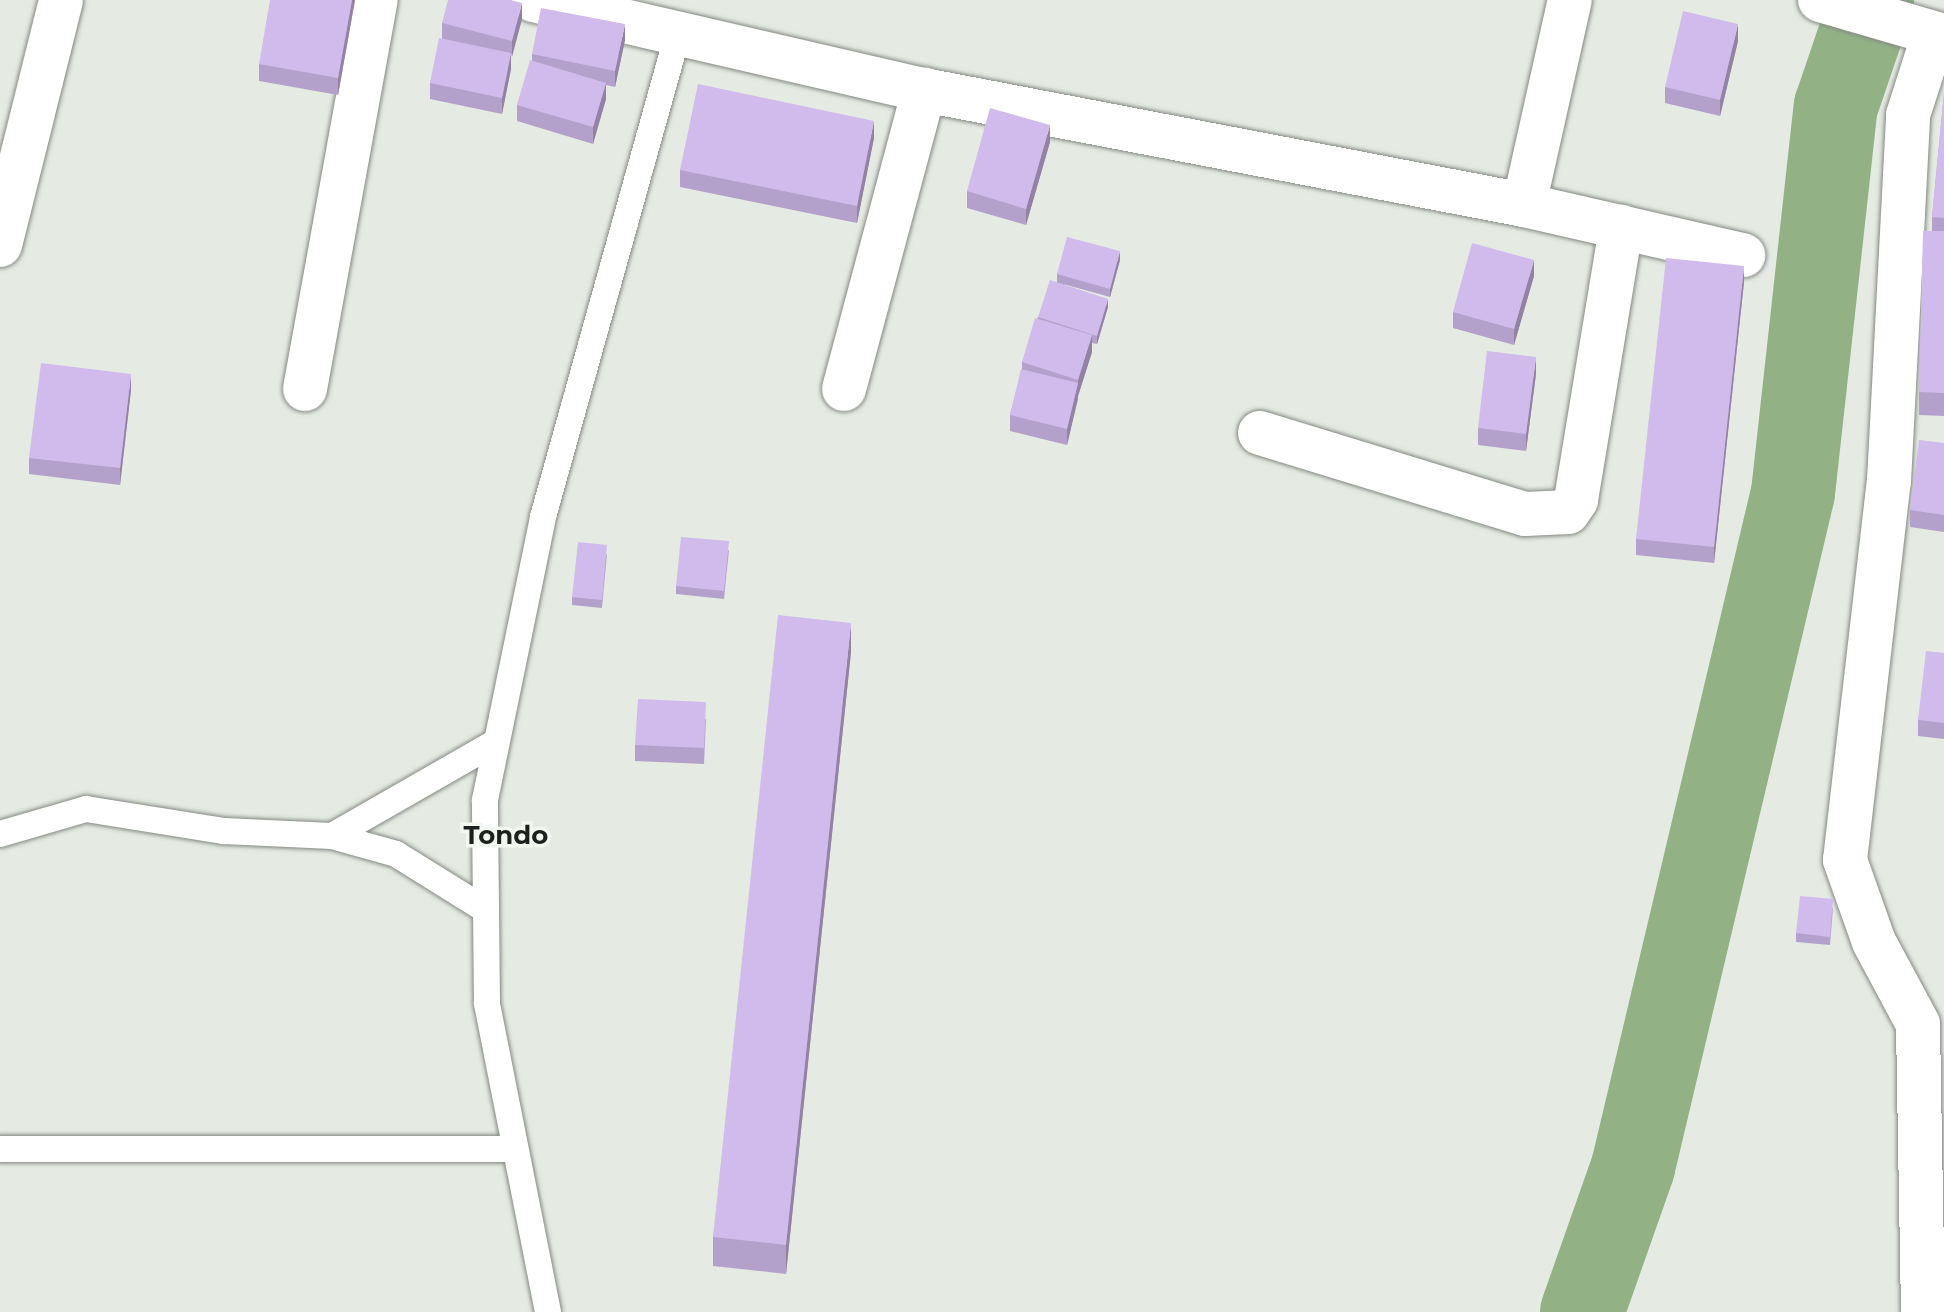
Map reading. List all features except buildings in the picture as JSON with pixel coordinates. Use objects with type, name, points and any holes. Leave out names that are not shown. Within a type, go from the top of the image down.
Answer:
[{"type":"street","points":[[0,245],[61,0]]},
{"type":"street","points":[[305,389],[376,0]]},
{"type":"street","points":[[533,0],[683,16],[924,90],[1524,205],[1743,255]]},
{"type":"street","points":[[1524,205],[1570,0]]},
{"type":"street","points":[[1821,0],[1928,31],[1908,115],[1889,481],[1845,860],[1861,913],[1918,1024],[1923,1312]]},
{"type":"street","points":[[844,389],[924,90]]},
{"type":"street","points":[[1260,433],[1525,514],[1568,512],[1576,500],[1621,227]]},
{"type":"lane","points":[[548,1312],[487,1003],[485,800],[543,517],[683,16]]},
{"type":"lane","points":[[332,836],[496,742]]},
{"type":"lane","points":[[0,834],[86,809],[224,831],[332,836],[396,854],[486,910]]},
{"type":"lane","points":[[0,1149],[514,1149]]},
{"type":"waterway","points":[[1582,1312],[1633,1167],[1793,493],[1836,106],[1872,0]]},
{"type":"district","name":"Tondo","points":[[506,836]]}]
